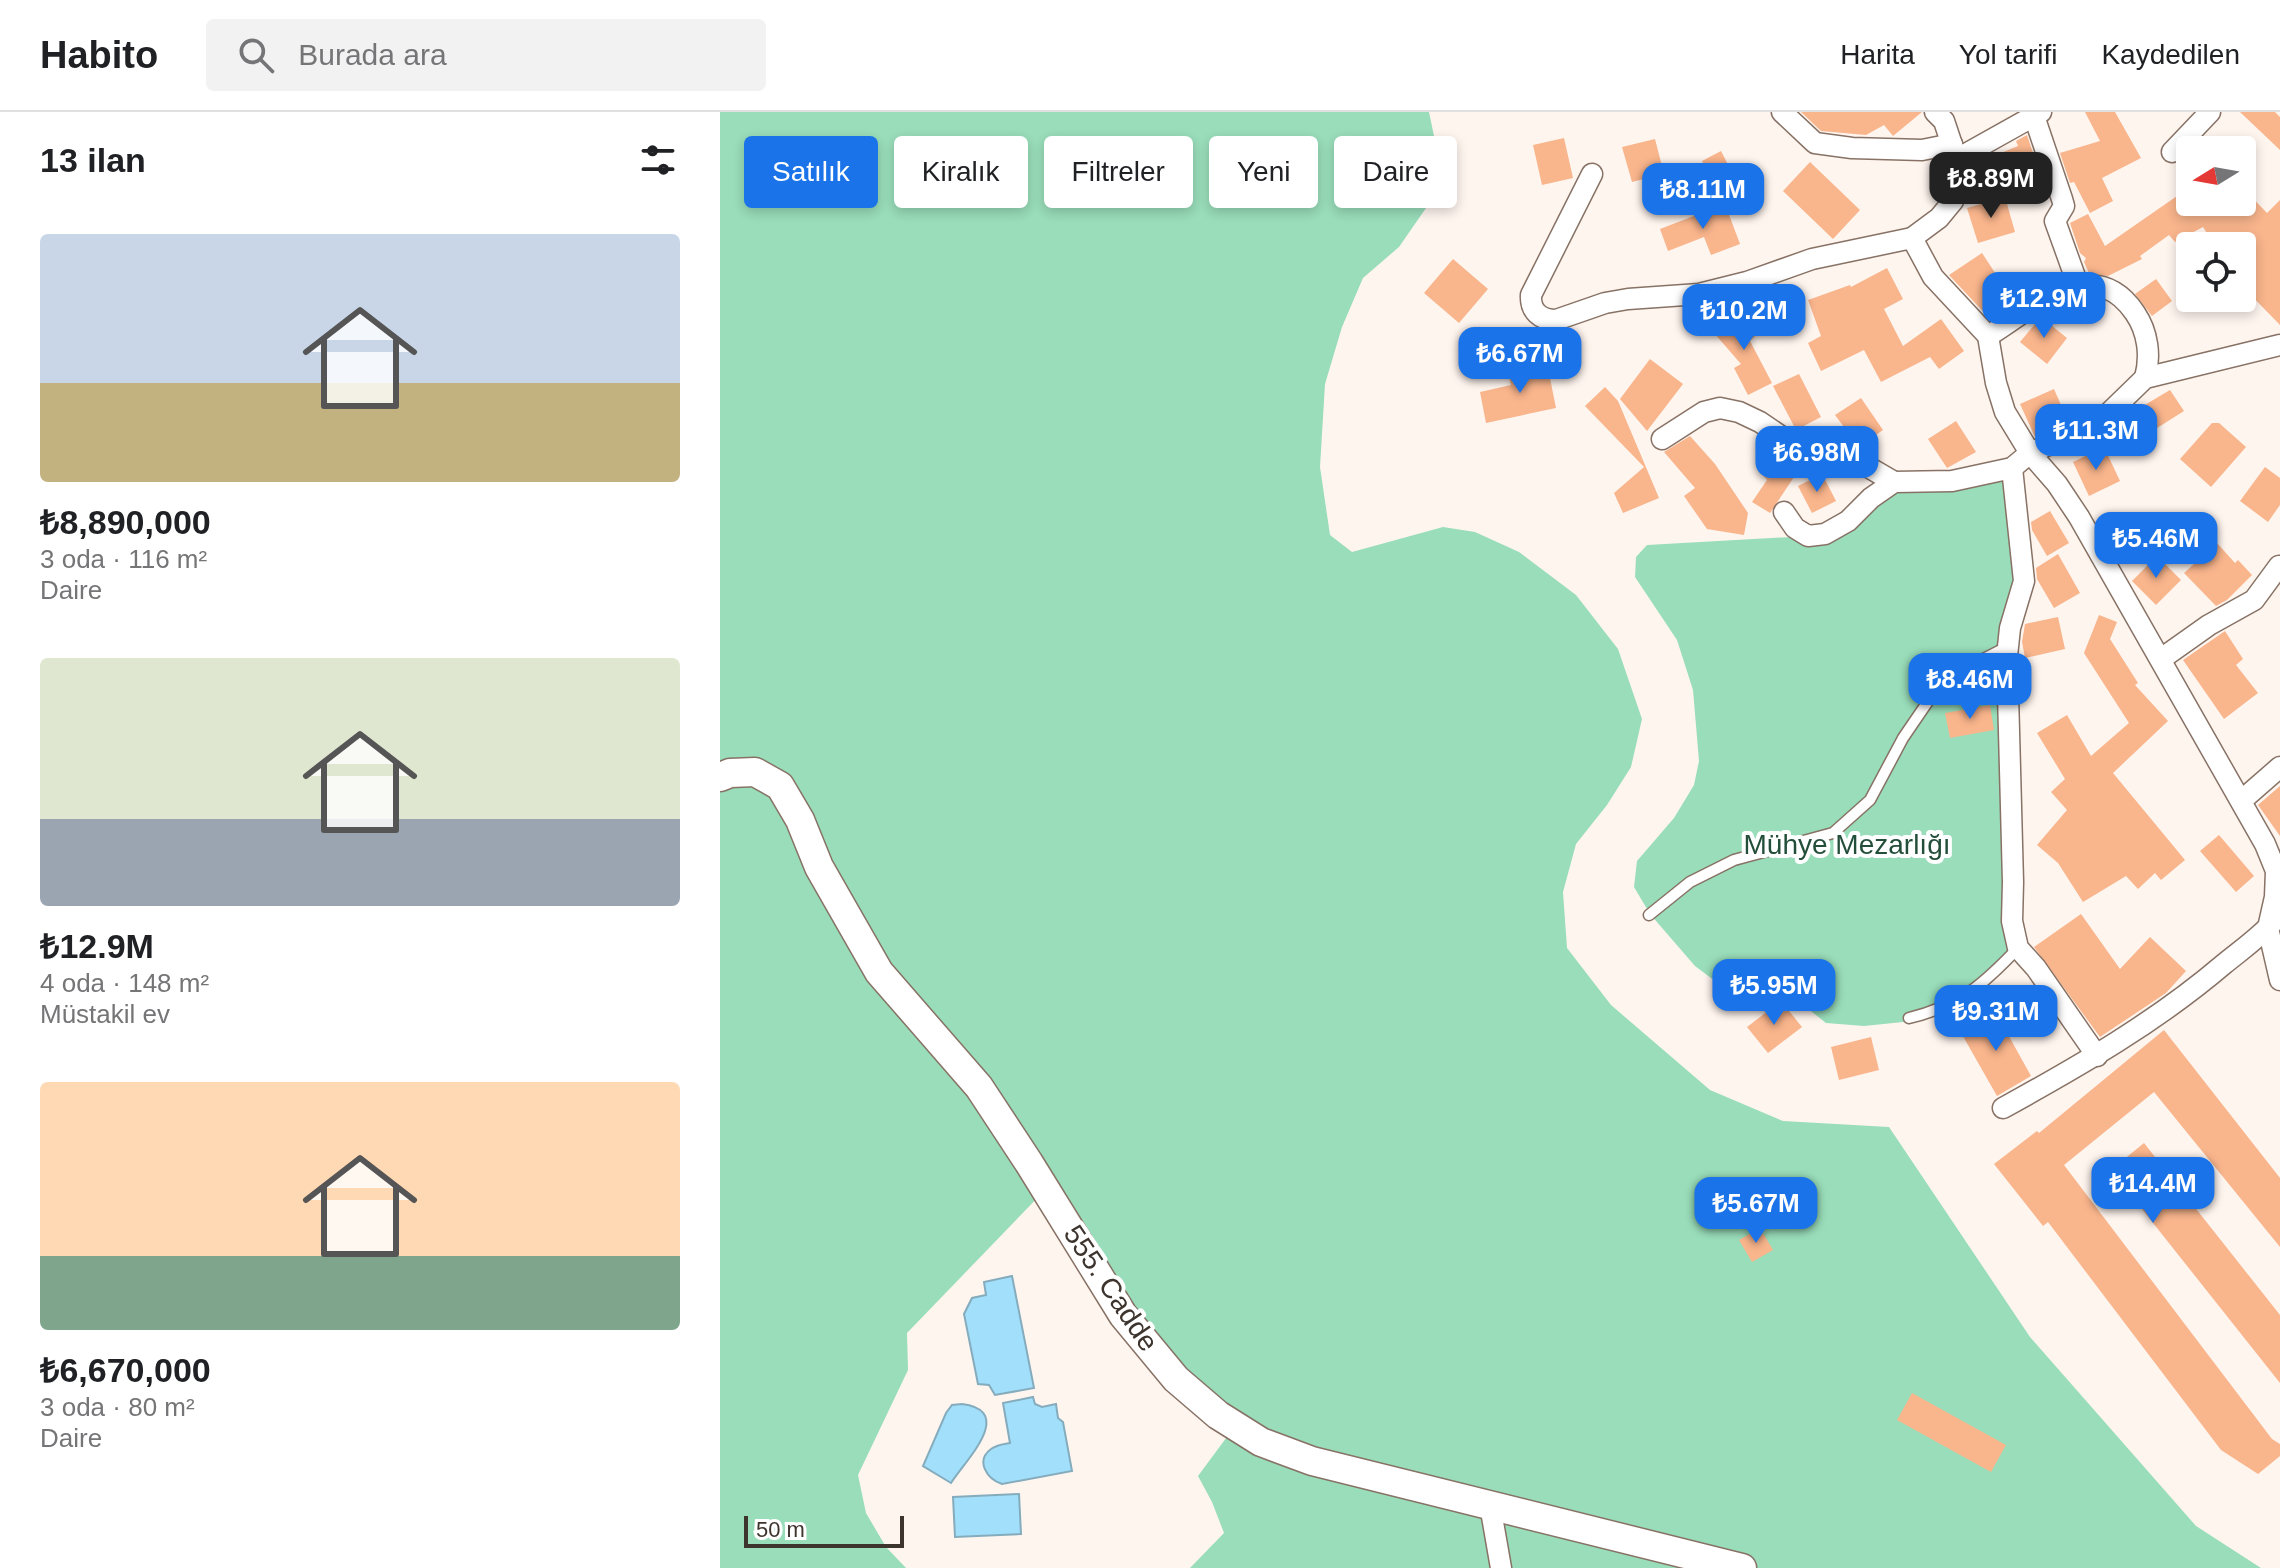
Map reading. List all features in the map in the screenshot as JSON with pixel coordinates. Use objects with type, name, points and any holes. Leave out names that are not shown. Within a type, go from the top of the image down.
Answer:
[{"type":"street","points":[[1782,112],[1815,143],[1852,148],[1955,152],[2038,114],[2062,199],[2062,212],[2055,221],[2078,285]]},
{"type":"street","points":[[2172,152],[2210,112]]},
{"type":"street","points":[[1592,174],[1531,295],[1535,313],[1548,320],[1567,318],[1605,303],[1628,299],[1699,294],[1747,282],[1812,259],[1912,238],[1939,218],[1953,201],[1957,181],[1955,152],[1942,115]]},
{"type":"street","points":[[1912,238],[1933,277],[1988,336],[1996,383],[2005,412],[2030,453],[2057,484],[2079,517],[2265,844],[2276,871],[2274,921],[2280,980]]},
{"type":"street","points":[[1988,336],[2047,297],[2078,285],[2103,286],[2124,297],[2138,318],[2149,361],[2145,378]]},
{"type":"street","points":[[1662,439],[1704,412],[1720,408],[1739,412],[1760,422],[1788,441],[1851,457],[1894,482],[1952,481],[2012,468],[2030,453],[2069,436],[2109,413],[2145,378],[2271,348],[2280,365]]},
{"type":"street","points":[[2012,468],[2024,581],[2008,646],[2012,921],[2018,948],[2036,968],[2097,1056]]},
{"type":"street","points":[[1784,512],[1795,528],[1808,536],[1825,534],[1848,521],[1871,498],[1894,482]]},
{"type":"street","points":[[2161,659],[2209,625],[2254,600],[2280,565]]},
{"type":"street","points":[[2280,565],[2280,580]]},
{"type":"street","points":[[2241,801],[2280,767]]},
{"type":"street","name":"555. Cadde","points":[[720,777],[730,773],[755,772],[780,786],[800,820],[819,867],[879,972],[979,1087],[1123,1315],[1176,1379],[1218,1415],[1261,1442],[1312,1461],[1742,1568]]},
{"type":"street","points":[[2003,1108],[2097,1056],[2191,992],[2274,921]]},
{"type":"street","points":[[1490,1505],[1501,1568]]},
{"type":"lane","points":[[1649,915],[1690,882],[1734,860],[1833,833],[1870,800],[1903,738],[1931,697],[1958,672],[2008,646]]},
{"type":"lane","points":[[1909,1018],[1941,1009],[1972,992],[2018,948]]},
{"type":"green space","points":[[720,112],[1429,112],[1434,136],[1334,136],[1334,208],[1426,208],[1399,247],[1363,278],[1342,327],[1325,384],[1320,467],[1330,535],[1352,552],[1443,527],[1475,532],[1519,552],[1576,595],[1618,649],[1642,719],[1631,767],[1607,805],[1576,844],[1563,892],[1567,948],[1611,1005],[1710,1090],[1783,1121],[1889,1127],[2030,1337],[2196,1526],[2261,1568],[1190,1568],[1224,1533],[1198,1476],[1235,1426],[1176,1379],[1045,1190],[907,1333],[908,1370],[858,1475],[866,1513],[886,1547],[906,1568],[720,1568]]},
{"type":"green space","name":"Mühye Mezarlığı","points":[[2012,468],[2024,581],[2010,628],[2018,948],[2006,966],[1913,1021],[1864,1026],[1826,1023],[1797,1000],[1783,996],[1743,1002],[1695,966],[1650,914],[1634,887],[1637,861],[1674,818],[1694,785],[1699,761],[1693,690],[1677,640],[1635,577],[1636,557],[1647,545],[1808,536],[1894,482]]},
{"type":"water","points":[[1012,1276],[1034,1388],[995,1395],[989,1385],[978,1384],[964,1314],[972,1298],[986,1295],[984,1282]]},
{"type":"water","points":[[1033,1397],[1035,1404],[1042,1407],[1056,1404],[1058,1418],[1063,1422],[1072,1471],[1002,1484],[988,1474],[983,1464],[991,1449],[1010,1443],[1003,1403]]},
{"type":"water","points":[[962,1404],[978,1409],[985,1416],[986,1427],[975,1451],[951,1483],[923,1466],[946,1413],[952,1405]]},
{"type":"water","points":[[1019,1494],[1021,1534],[955,1537],[953,1497]]},
{"type":"building","points":[[1801,112],[1922,112],[1893,136],[1884,125],[1866,135],[1821,131]]},
{"type":"building","points":[[2085,112],[2115,112],[2141,158],[2102,178],[2113,201],[2090,213],[2074,182],[2070,183],[2060,153],[2100,141]]},
{"type":"building","points":[[2240,112],[2275,112],[2280,117],[2280,150]]},
{"type":"building","points":[[2027,135],[2041,177],[2000,194],[1986,159],[2018,146],[2016,141]]},
{"type":"building","points":[[1564,138],[1573,178],[1542,185],[1533,145]]},
{"type":"building","points":[[1655,139],[1664,174],[1632,182],[1622,147]]},
{"type":"building","points":[[1721,151],[1738,184],[1719,193],[1702,161]]},
{"type":"building","points":[[1810,162],[1860,210],[1833,239],[1783,191]]},
{"type":"building","points":[[2005,197],[2015,232],[1978,243],[1967,208]]},
{"type":"building","points":[[2176,197],[2176,216],[2256,216],[2256,202],[2267,213],[2280,200],[2280,325],[2256,300],[2256,232],[2206,232],[2203,227],[2194,232],[2176,232],[2176,241],[2169,235],[2140,256],[2142,259],[2108,276],[2089,273],[2084,262],[2086,258],[2080,253],[2070,223],[2088,214],[2105,246]]},
{"type":"building","points":[[1725,204],[1740,244],[1711,255],[1704,237],[1668,251],[1660,229]]},
{"type":"building","points":[[1982,253],[2003,285],[1987,295],[2002,311],[1990,319],[1949,275]]},
{"type":"building","points":[[1453,259],[1488,289],[1459,323],[1424,293]]},
{"type":"building","points":[[1887,268],[1903,299],[1884,309],[1903,346],[1941,319],[1964,351],[1939,369],[1930,357],[1881,382],[1864,350],[1821,371],[1808,343],[1821,336],[1808,300],[1851,287]]},
{"type":"building","points":[[2156,279],[2172,301],[2152,316],[2135,294]]},
{"type":"building","points":[[1740,311],[1759,332],[1750,341],[1772,383],[1748,395],[1734,368],[1741,364],[1714,333]]},
{"type":"building","points":[[2041,317],[2067,338],[2047,364],[2020,342]]},
{"type":"building","points":[[1650,359],[1683,384],[1647,431],[1620,399]]},
{"type":"building","points":[[1547,363],[1556,408],[1486,423],[1480,392],[1511,385],[1508,372]]},
{"type":"building","points":[[1799,374],[1821,417],[1796,430],[1773,386]]},
{"type":"building","points":[[1605,387],[1618,401],[1659,498],[1623,513],[1614,493],[1644,467],[1585,406]]},
{"type":"building","points":[[2054,389],[2068,421],[2035,437],[2020,404]]},
{"type":"building","points":[[2170,390],[2184,411],[2157,428],[2143,406]]},
{"type":"building","points":[[1861,398],[1883,430],[1859,447],[1835,415]]},
{"type":"building","points":[[1956,421],[1976,452],[1947,468],[1928,439]]},
{"type":"building","points":[[2212,423],[2219,423],[2246,447],[2211,487],[2180,459]]},
{"type":"building","points":[[1690,436],[1715,464],[1748,513],[1744,535],[1707,529],[1684,496],[1695,488],[1664,452]]},
{"type":"building","points":[[2104,447],[2120,481],[2089,496],[2073,462]]},
{"type":"building","points":[[1781,452],[1790,455],[1800,468],[1770,513],[1752,502],[1767,480],[1759,470]]},
{"type":"building","points":[[2265,467],[2280,478],[2280,505],[2268,522],[2240,501]]},
{"type":"building","points":[[1822,474],[1836,501],[1812,513],[1798,486]]},
{"type":"building","points":[[2050,511],[2069,543],[2047,556],[2032,530],[2031,522]]},
{"type":"building","points":[[2217,543],[2235,563],[2238,560],[2252,575],[2227,600],[2216,606],[2184,573]]},
{"type":"building","points":[[2058,554],[2080,593],[2054,608],[2037,579],[2036,568]]},
{"type":"building","points":[[2157,556],[2181,580],[2156,605],[2132,581]]},
{"type":"building","points":[[2099,615],[2117,622],[2110,639],[2138,683],[2135,685],[2168,721],[2113,773],[2185,860],[2161,880],[2155,873],[2138,889],[2126,876],[2083,902],[2058,863],[2037,845],[2067,810],[2051,792],[2065,779],[2037,733],[2067,715],[2091,756],[2129,723],[2084,653]]},
{"type":"building","points":[[2058,617],[2065,649],[2025,658],[2022,642],[2025,624]]},
{"type":"building","points":[[2225,631],[2243,659],[2236,665],[2258,693],[2224,719],[2183,660]]},
{"type":"building","points":[[1990,705],[1994,730],[1950,738],[1945,713]]},
{"type":"building","points":[[2280,786],[2280,836],[2258,805]]},
{"type":"building","points":[[2219,835],[2254,876],[2236,892],[2200,851]]},
{"type":"building","points":[[2081,914],[2120,969],[2150,937],[2186,971],[2166,993],[2100,1037],[2034,947]]},
{"type":"building","points":[[1781,1001],[1802,1027],[1768,1053],[1747,1027]]},
{"type":"building","points":[[1995,1011],[2031,1076],[1997,1096],[1960,1031]]},
{"type":"building","points":[[2164,1030],[2280,1178],[2280,1247],[2154,1092],[2064,1165],[2272,1439],[2280,1444],[2280,1456],[2258,1474],[2221,1450],[2048,1222],[2043,1226],[1994,1164],[2037,1131],[2039,1133]]},
{"type":"building","points":[[1871,1037],[1879,1070],[1839,1080],[1831,1047]]},
{"type":"building","points":[[2144,1143],[2280,1315],[2280,1383],[2111,1170]]},
{"type":"building","points":[[1760,1228],[1773,1250],[1752,1262],[1739,1240]]},
{"type":"building","points":[[1912,1393],[2006,1445],[1991,1472],[1897,1420]]}]
